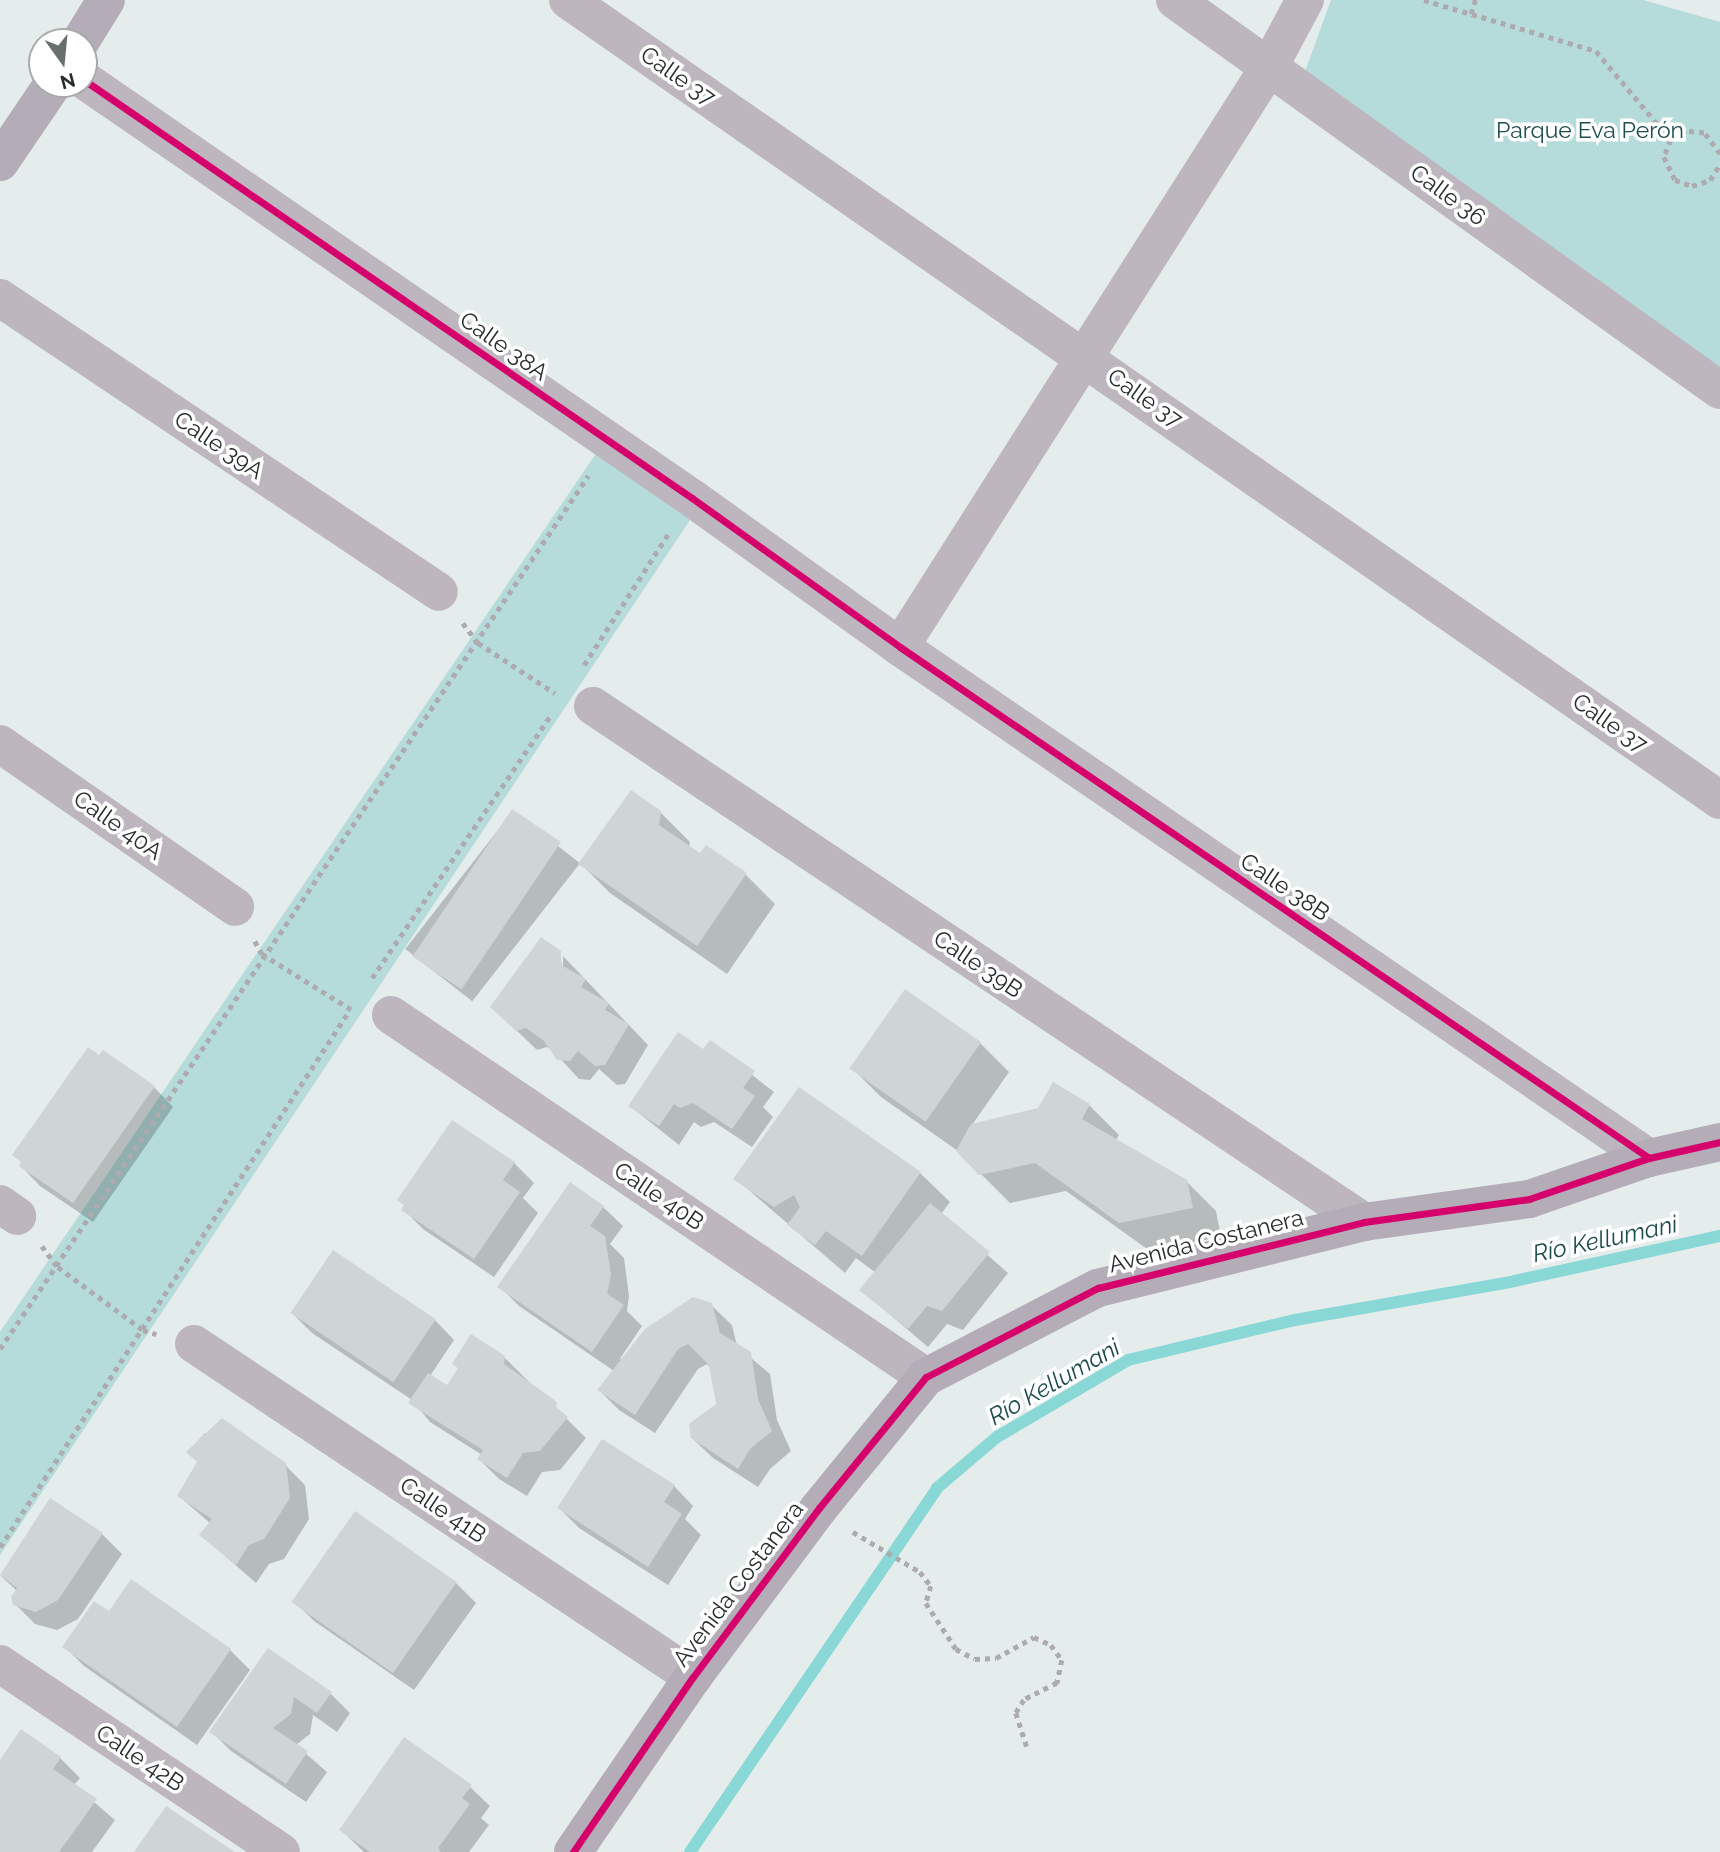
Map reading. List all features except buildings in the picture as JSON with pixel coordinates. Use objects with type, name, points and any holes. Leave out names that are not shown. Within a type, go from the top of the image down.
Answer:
[{"type":"street","points":[[89,28],[106,0]]},
{"type":"street","name":"Calle 37","points":[[568,0],[1086,357],[1720,800]]},
{"type":"street","name":"Calle 36","points":[[1175,0],[1720,390]]},
{"type":"street","points":[[900,647],[1269,67],[1305,0]]},
{"type":"street","name":"Calle 38A","points":[[98,90],[692,498],[900,647]]},
{"type":"street","points":[[0,162],[43,98]]},
{"type":"street","name":"Calle 39A","points":[[0,298],[439,592]]},
{"type":"street","name":"Calle 38B","points":[[900,647],[1649,1158]]},
{"type":"street","name":"Calle 39B","points":[[578,702],[1363,1222]]},
{"type":"street","name":"Calle 40A","points":[[0,744],[236,907]]},
{"type":"street","name":"Calle 40B","points":[[374,1007],[926,1377]]},
{"type":"street","name":"Avenida Costanera","points":[[573,1852],[693,1677],[819,1508],[926,1377],[1098,1288],[1363,1222],[1529,1199],[1649,1158],[1720,1142]]},
{"type":"street","name":"Calle 41B","points":[[194,1343],[693,1677]]},
{"type":"street","name":"Calle 42B","points":[[0,1664],[281,1852]]},
{"type":"path","points":[[1424,0],[1596,51],[1671,140]]},
{"type":"path","points":[[1471,15],[1475,0]]},
{"type":"path","points":[[1720,154],[1704,133],[1686,131],[1671,140],[1665,165],[1675,180],[1692,186],[1718,174],[1720,164]]},
{"type":"path","points":[[0,1349],[58,1267],[262,954],[478,643],[610,442]]},
{"type":"path","points":[[366,987],[578,702],[692,498]]},
{"type":"path","points":[[439,592],[478,643],[578,702]]},
{"type":"path","points":[[236,907],[262,954],[350,1010],[374,1007]]},
{"type":"path","points":[[350,1010],[374,1007]]},
{"type":"path","points":[[0,1547],[350,1010]]},
{"type":"path","points":[[58,1267],[143,1331]]},
{"type":"path","points":[[876,1547],[920,1572],[931,1586],[926,1603],[956,1649],[975,1658],[996,1658],[1034,1637],[1051,1645],[1062,1660],[1057,1683],[1024,1700],[1016,1713],[1028,1750]]},
{"type":"green space","name":"Parque Eva Perón","points":[[1331,0],[1643,0],[1720,22],[1720,375],[1298,91]]},
{"type":"green space","points":[[601,446],[696,511],[0,1555],[0,1332]]},
{"type":"waterway","name":"Río Kellumani","points":[[690,1852],[937,1488],[997,1437],[1128,1360],[1295,1320],[1510,1282],[1720,1236]]},
{"type":"cycle path","points":[[98,90],[692,498],[900,647],[1649,1158]]},
{"type":"cycle path","points":[[573,1852],[693,1677],[819,1508],[926,1377],[1098,1288],[1364,1222],[1529,1199],[1649,1158],[1720,1142]]}]
